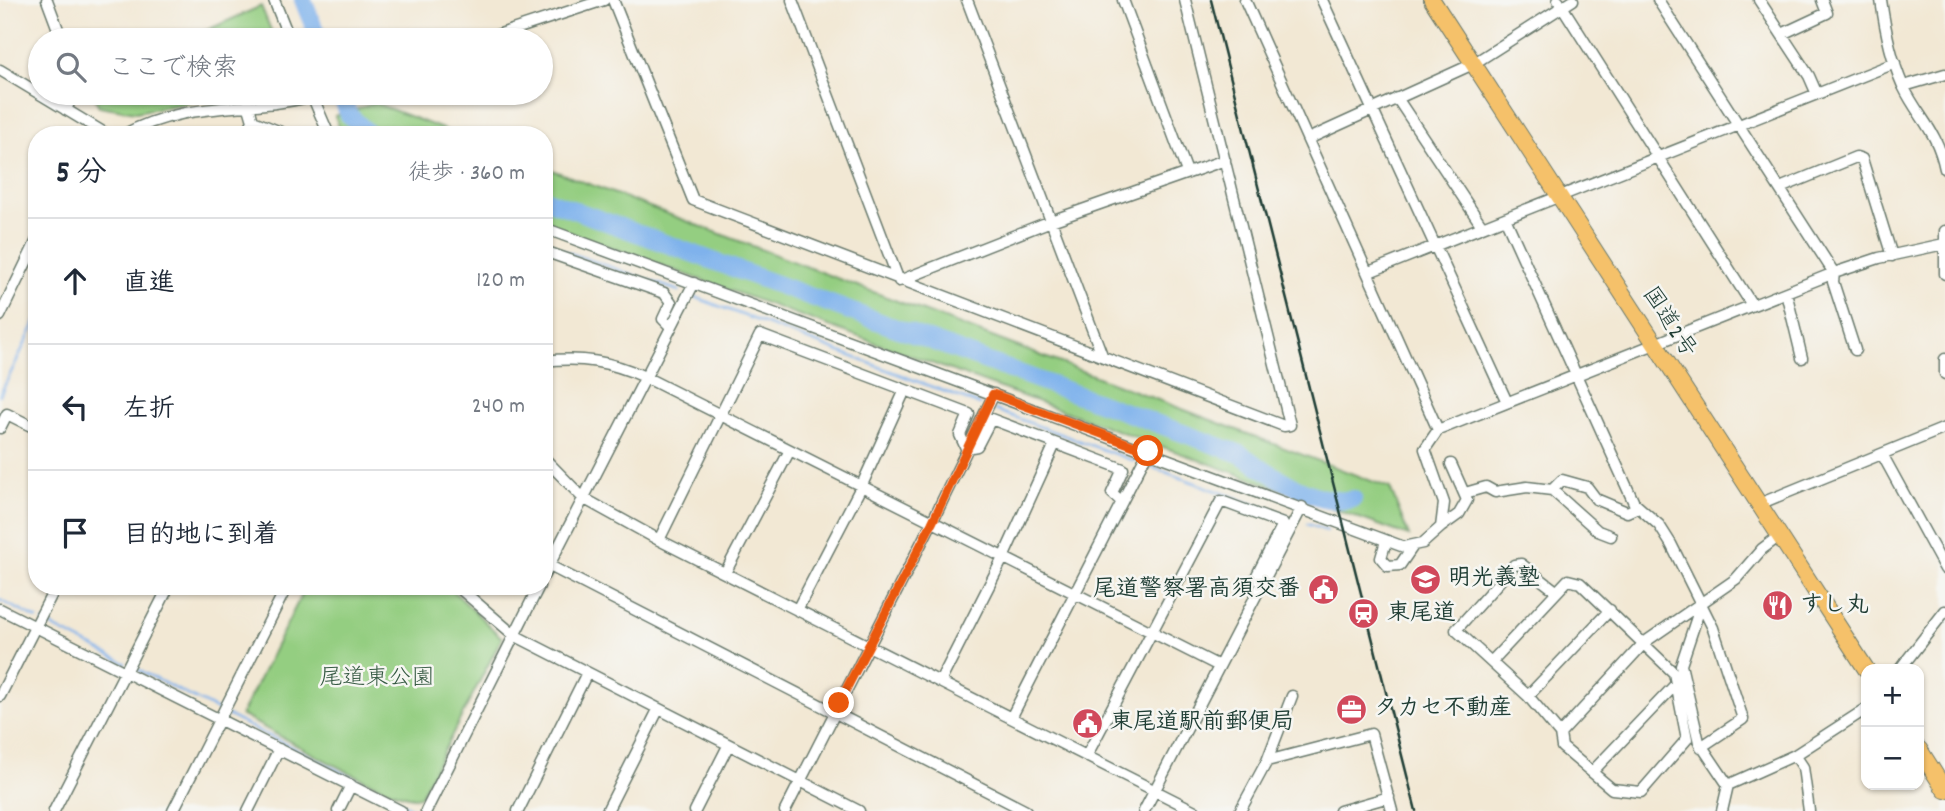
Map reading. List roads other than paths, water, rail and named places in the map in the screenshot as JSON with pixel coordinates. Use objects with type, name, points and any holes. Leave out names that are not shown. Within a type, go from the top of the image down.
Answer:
[{"type":"highway","name":"国道2号","points":[[1432,0],[1863,664]]},
{"type":"highway","points":[[1924,757],[1945,790]]},
{"type":"street","points":[[47,0],[58,28]]},
{"type":"street","points":[[274,0],[285,28]]},
{"type":"street","points":[[519,28],[604,0]]},
{"type":"street","points":[[613,0],[693,200],[899,281],[1102,355],[1284,426],[1290,425],[1185,0]]},
{"type":"street","points":[[792,0],[899,281]]},
{"type":"street","points":[[967,0],[1102,355]]},
{"type":"street","points":[[1123,0],[1187,172]]},
{"type":"street","points":[[1245,0],[1438,430]]},
{"type":"street","points":[[1322,0],[1507,402]]},
{"type":"street","points":[[1658,0],[1740,123],[1834,273],[1833,282],[1855,350]]},
{"type":"street","points":[[1759,0],[1810,76],[1816,92]]},
{"type":"street","points":[[1782,34],[1827,13],[1822,0]]},
{"type":"street","points":[[1881,0],[1895,63],[1904,86],[1936,134],[1945,169]]},
{"type":"street","points":[[1308,139],[1473,64],[1565,2],[1658,157],[1752,305]]},
{"type":"street","points":[[1369,272],[1816,92],[1895,63]]},
{"type":"street","points":[[0,70],[28,87]]},
{"type":"street","points":[[1904,86],[1945,74]]},
{"type":"street","points":[[1397,98],[1482,226]]},
{"type":"street","points":[[58,105],[93,126]]},
{"type":"street","points":[[66,110],[68,105]]},
{"type":"street","points":[[140,126],[180,112],[240,105]]},
{"type":"street","points":[[248,105],[253,121],[250,126]]},
{"type":"street","points":[[319,105],[326,126]]},
{"type":"street","points":[[253,121],[266,126]]},
{"type":"street","points":[[1780,188],[1856,157],[1862,159],[1892,256]]},
{"type":"street","points":[[899,281],[1051,221],[1225,160]]},
{"type":"street","points":[[1504,218],[1638,507],[1658,525],[1713,628],[1743,719],[1701,747]]},
{"type":"street","points":[[553,231],[1302,507],[1386,541],[1413,546],[1423,543],[1460,514],[1467,500],[1451,464]]},
{"type":"street","points":[[1945,231],[1945,274]]},
{"type":"street","points":[[1441,527],[1444,503],[1425,449],[1438,430],[1834,273],[1944,244]]},
{"type":"street","points":[[553,254],[664,293],[670,302],[663,319],[670,326]]},
{"type":"street","points":[[0,316],[28,258]]},
{"type":"street","points":[[553,555],[694,283]]},
{"type":"street","points":[[1786,292],[1802,358]]},
{"type":"street","points":[[659,540],[760,335],[969,414],[961,435],[966,448]]},
{"type":"street","points":[[553,359],[576,357],[601,360],[645,377],[1217,665]]},
{"type":"street","points":[[1945,359],[1945,374]]},
{"type":"street","points":[[797,610],[861,487],[905,390]]},
{"type":"street","points":[[785,811],[932,523],[993,394]]},
{"type":"street","points":[[0,428],[7,414],[28,424]]},
{"type":"street","points":[[966,448],[977,446],[991,419],[1123,469],[1112,493],[1122,502]]},
{"type":"street","points":[[1759,504],[1945,428]]},
{"type":"street","points":[[940,681],[1003,558],[1055,444]]},
{"type":"street","points":[[725,573],[790,450]]},
{"type":"street","points":[[1011,718],[1148,451]]},
{"type":"street","points":[[1882,454],[1945,569]]},
{"type":"street","points":[[553,467],[583,498],[659,540],[1195,811]]},
{"type":"street","points":[[1552,490],[1562,480],[1571,481],[1587,487],[1596,499],[1627,512],[1638,507]]},
{"type":"street","points":[[1465,493],[1486,487],[1495,492],[1527,487],[1552,490],[1585,516],[1598,531],[1611,536]]},
{"type":"street","points":[[1585,516],[1596,499]]},
{"type":"street","points":[[1087,755],[1221,501],[1283,524],[1257,575],[1261,585]]},
{"type":"street","points":[[1144,811],[1217,665],[1302,507]]},
{"type":"street","points":[[1560,734],[1646,642],[1736,579],[1762,550],[1778,537]]},
{"type":"street","points":[[1386,541],[1381,558],[1388,566],[1400,565],[1413,546]]},
{"type":"street","points":[[1492,661],[1568,580],[1580,583],[1646,642],[1674,673],[1687,738],[1641,792],[1612,789],[1562,747],[1560,734],[1528,696],[1456,630],[1514,565],[1521,564],[1556,591]]},
{"type":"street","points":[[553,572],[1026,811]]},
{"type":"street","points":[[0,696],[52,595]]},
{"type":"street","points":[[54,811],[164,595]]},
{"type":"street","points":[[173,811],[282,595]]},
{"type":"street","points":[[467,595],[514,635],[859,811]]},
{"type":"street","points":[[426,811],[534,595]]},
{"type":"street","points":[[1701,605],[1681,664],[1701,747],[1728,785]]},
{"type":"street","points":[[0,609],[38,622],[128,667],[401,811]]},
{"type":"street","points":[[1528,696],[1610,610]]},
{"type":"street","points":[[1904,664],[1945,611]]},
{"type":"street","points":[[517,811],[587,673]]},
{"type":"street","points":[[1592,772],[1676,684]]},
{"type":"street","points":[[1240,811],[1267,761],[1292,696]]},
{"type":"street","points":[[607,811],[658,710]]},
{"type":"street","points":[[1728,785],[1795,755],[1861,712]]},
{"type":"street","points":[[1267,761],[1371,734],[1392,811]]},
{"type":"street","points":[[695,811],[728,746]]},
{"type":"street","points":[[248,811],[279,749]]},
{"type":"street","points":[[1795,755],[1803,766],[1809,811]]},
{"type":"street","points":[[338,811],[351,785]]},
{"type":"street","points":[[1721,811],[1728,785]]},
{"type":"street","points":[[1340,811],[1389,797]]},
{"type":"waterway","points":[[303,0],[314,28]]},
{"type":"waterway","points":[[345,105],[349,115],[361,126]]},
{"type":"waterway","points":[[553,202],[1240,454],[1279,479],[1310,493],[1339,500],[1353,499]]},
{"type":"waterway","points":[[553,247],[679,291]]},
{"type":"waterway","points":[[692,296],[980,405]]},
{"type":"waterway","points":[[0,395],[28,337]]},
{"type":"waterway","points":[[995,410],[1134,461]]},
{"type":"waterway","points":[[1146,465],[1288,517]]},
{"type":"waterway","points":[[1307,524],[1327,531]]},
{"type":"waterway","points":[[0,600],[37,619]]},
{"type":"waterway","points":[[43,622],[125,663]]},
{"type":"waterway","points":[[131,666],[221,712]]},
{"type":"waterway","points":[[227,715],[418,811]]},
{"type":"railway","points":[[1211,0],[1416,811]]},
{"type":"place","name":"明光義塾","points":[[1425,579]]},
{"type":"place","name":"尾道警察署高須交番","points":[[1323,590]]},
{"type":"place","name":"すし丸","points":[[1777,606]]},
{"type":"place","name":"東尾道","points":[[1364,614]]},
{"type":"place","name":"タカセ不動産","points":[[1351,709]]},
{"type":"place","name":"東尾道駅前郵便局","points":[[1087,723]]},
{"type":"park label","name":"尾道東公園","points":[[377,679]]}]
